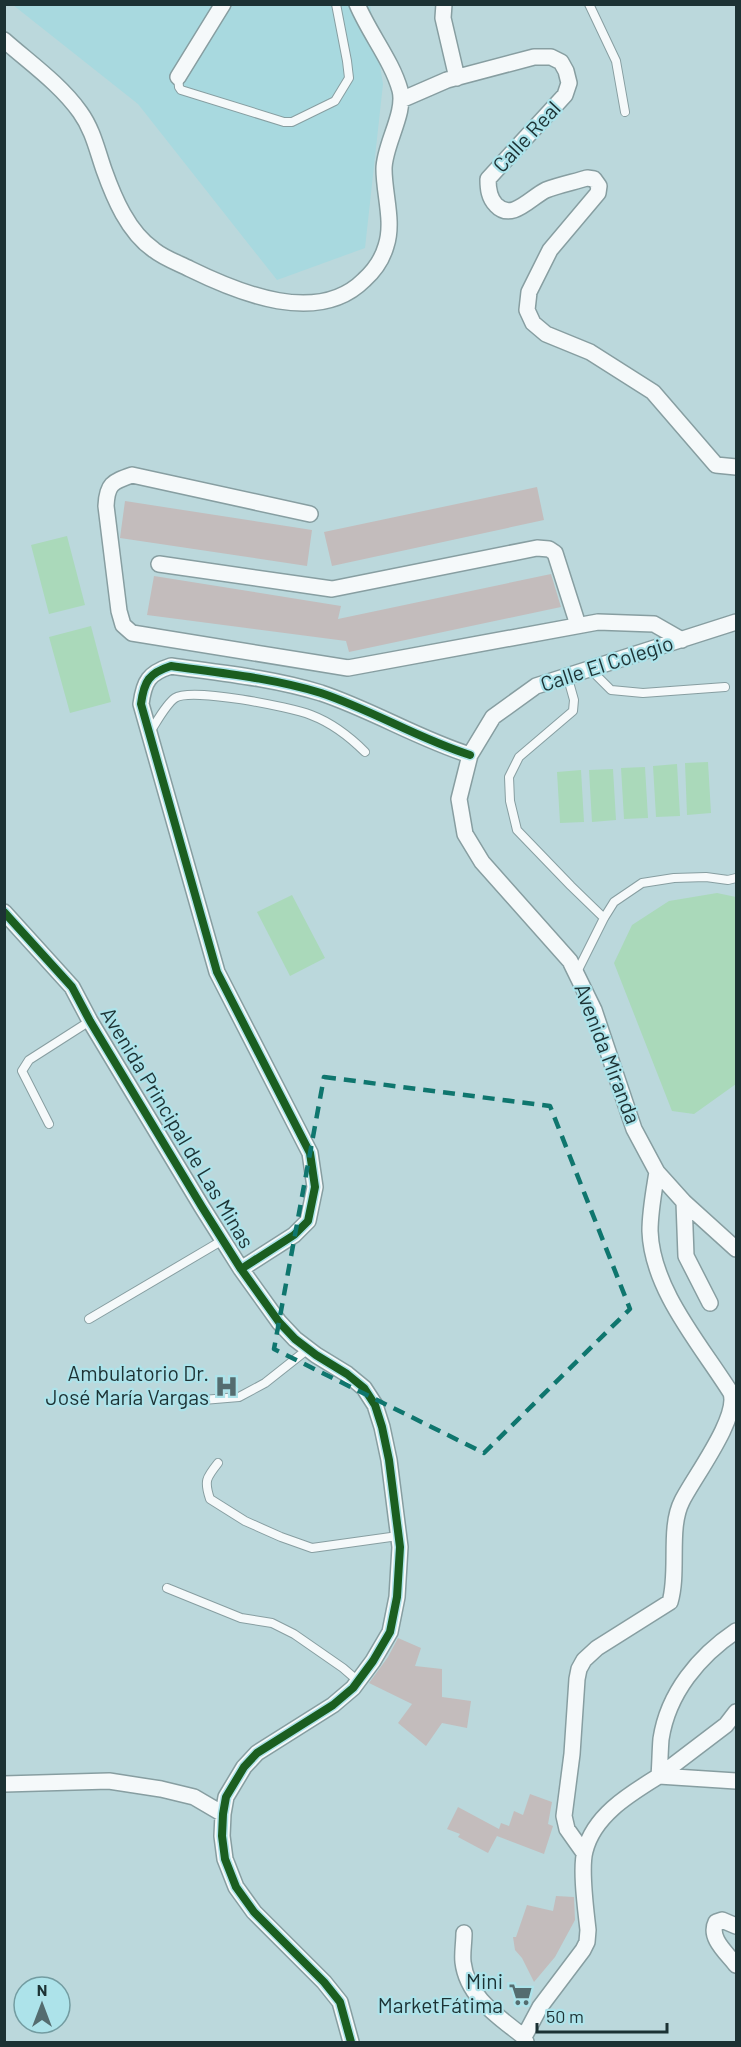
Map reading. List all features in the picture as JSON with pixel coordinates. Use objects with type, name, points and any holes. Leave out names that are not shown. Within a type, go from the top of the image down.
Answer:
[{"type":"street","points":[[178,77],[224,4]]},
{"type":"street","points":[[4,40],[59,86],[81,112],[94,137],[105,172],[125,220],[153,250],[250,294],[278,301],[308,303],[344,296],[365,279],[381,260],[387,245],[389,223],[384,168],[401,100],[394,75],[357,4]]},
{"type":"street","points":[[444,4],[443,18],[457,78]]},
{"type":"street","name":"Calle Real","points":[[401,100],[457,78],[534,57],[551,57],[561,62],[569,83],[565,95],[488,179],[488,190],[492,200],[499,208],[508,211],[515,211],[545,190],[587,178],[594,179],[598,186],[598,193],[550,250],[529,292],[527,310],[533,323],[546,334],[590,352],[653,392],[716,465],[736,467]]},
{"type":"street","points":[[310,514],[132,475],[116,480],[106,491],[106,506],[118,611],[123,625],[132,633],[348,668],[598,622],[654,624],[682,640]]},
{"type":"street","points":[[159,564],[332,589],[537,548],[549,549],[555,553],[578,625]]},
{"type":"street","name":"Calle El Colegio","points":[[470,755],[493,717],[536,686],[736,622]]},
{"type":"street","points":[[241,1269],[294,1235],[308,1221],[315,1187],[310,1153],[217,972],[141,704],[143,686],[156,670],[171,666],[276,681],[323,694],[446,748],[470,755]]},
{"type":"street","name":"Avenida Miranda","points":[[470,755],[459,800],[465,834],[482,862],[570,961],[594,1010],[634,1129],[657,1172],[684,1202],[736,1249]]},
{"type":"street","name":"Avenida Principal de Las Minas","points":[[4,912],[72,987],[90,1021],[223,1240],[279,1322],[308,1349],[364,1388],[375,1406],[382,1427],[389,1460],[400,1574],[390,1632],[373,1661],[353,1688],[333,1705],[257,1753],[244,1767],[226,1797],[223,1814],[222,1836],[225,1859],[236,1887],[254,1912],[324,1982],[340,2002],[351,2043]]},
{"type":"street","points":[[584,1853],[567,1829],[564,1816],[579,1669],[584,1660],[597,1648],[670,1602],[675,1558],[676,1518],[679,1508],[725,1426],[733,1401],[731,1393],[690,1332],[662,1284],[650,1229],[657,1172]]},
{"type":"street","points":[[684,1202],[686,1256],[710,1302]]},
{"type":"street","points":[[659,1776],[663,1731],[679,1689],[703,1658],[736,1631]]},
{"type":"street","points":[[464,1933],[463,1962],[466,1976],[473,1989],[489,2009],[525,2040],[540,2007],[585,1946],[588,1930],[584,1853],[591,1833],[609,1811],[726,1725],[736,1712]]},
{"type":"street","points":[[659,1776],[736,1781]]},
{"type":"street","points":[[4,1784],[109,1781],[194,1797],[223,1814]]},
{"type":"street","points":[[736,1926],[720,1921],[715,1923],[714,1930],[716,1940],[736,1965]]},
{"type":"lane","points":[[178,77],[179,87],[182,90],[284,122],[292,122],[335,101],[349,78],[336,4]]},
{"type":"lane","points":[[589,4],[616,61],[625,112]]},
{"type":"lane","points":[[589,668],[611,690],[643,693],[725,687]]},
{"type":"lane","points":[[567,675],[574,700],[573,711],[519,757],[509,777],[510,801],[517,830],[604,918]]},
{"type":"lane","points":[[149,733],[173,698],[183,694],[222,696],[312,715],[348,735],[365,752]]},
{"type":"lane","points":[[576,973],[614,902],[642,883],[674,878],[706,877],[728,880],[736,878]]},
{"type":"lane","points":[[49,1124],[22,1071],[29,1060],[90,1021]]},
{"type":"lane","points":[[89,1319],[223,1240]]},
{"type":"lane","points":[[191,1401],[239,1397],[265,1383],[308,1349]]},
{"type":"lane","points":[[218,1463],[208,1476],[206,1486],[210,1499],[245,1521],[281,1537],[312,1548],[398,1536]]},
{"type":"lane","points":[[167,1588],[241,1618],[272,1623],[294,1634],[344,1668],[358,1681]]},
{"type":"highlighted area","points":[[324,1077],[550,1106],[630,1309],[484,1453],[274,1349]]},
{"type":"shaded area","points":[[13,5],[370,5],[383,84],[365,248],[277,280],[138,104]]},
{"type":"green space","points":[[67,536],[85,605],[49,614],[31,545]]},
{"type":"green space","points":[[91,626],[111,702],[70,713],[49,637]]},
{"type":"green space","points":[[708,762],[711,813],[687,815],[685,763]]},
{"type":"green space","points":[[677,764],[680,816],[656,817],[653,766]]},
{"type":"green space","points":[[645,767],[648,818],[624,819],[621,768]]},
{"type":"green space","points":[[613,769],[616,820],[592,822],[589,770]]},
{"type":"green space","points":[[581,770],[584,822],[560,823],[557,772]]},
{"type":"green space","points":[[717,893],[736,897],[736,1084],[694,1114],[672,1111],[614,963],[632,925],[669,901]]},
{"type":"green space","points":[[292,895],[325,958],[290,976],[257,912]]},
{"type":"building","points":[[537,487],[544,520],[332,566],[324,532]]},
{"type":"building","points":[[125,501],[312,530],[307,566],[120,538]]},
{"type":"building","points":[[551,574],[561,607],[349,652],[346,641],[147,615],[154,576],[341,606],[338,619]]},
{"type":"building","points":[[398,1638],[421,1648],[415,1666],[442,1669],[442,1697],[471,1701],[467,1728],[442,1723],[426,1746],[398,1723],[412,1704],[369,1683],[388,1657]]},
{"type":"building","points":[[530,1794],[552,1802],[548,1824],[553,1826],[544,1854],[497,1836],[488,1853],[458,1837],[460,1834],[447,1829],[458,1807],[499,1829],[501,1823],[509,1826],[514,1811],[523,1815]]},
{"type":"building","points":[[556,1896],[574,1897],[575,1920],[555,1957],[534,1982],[522,1958],[515,1950],[513,1937],[516,1937],[527,1905],[553,1911]]},
{"type":"cycle path","points":[[241,1269],[294,1235],[308,1221],[315,1187],[310,1153],[217,972],[141,704],[146,684],[157,672],[171,666],[284,683],[340,700],[432,741],[470,755]]},
{"type":"cycle path","points":[[4,912],[72,987],[90,1021],[202,1207],[241,1269],[279,1322],[295,1339],[364,1388],[375,1405],[382,1427],[389,1460],[400,1547],[397,1597],[390,1632],[373,1661],[353,1688],[333,1705],[257,1753],[244,1767],[226,1797],[223,1814],[222,1836],[225,1859],[236,1887],[254,1912],[324,1982],[340,2002],[351,2042]]},
{"type":"place","name":"Ambulatorio Dr. José María Vargas","points":[[227,1386]]},
{"type":"place","name":"Mini MarketFátima","points":[[521,1994]]}]
